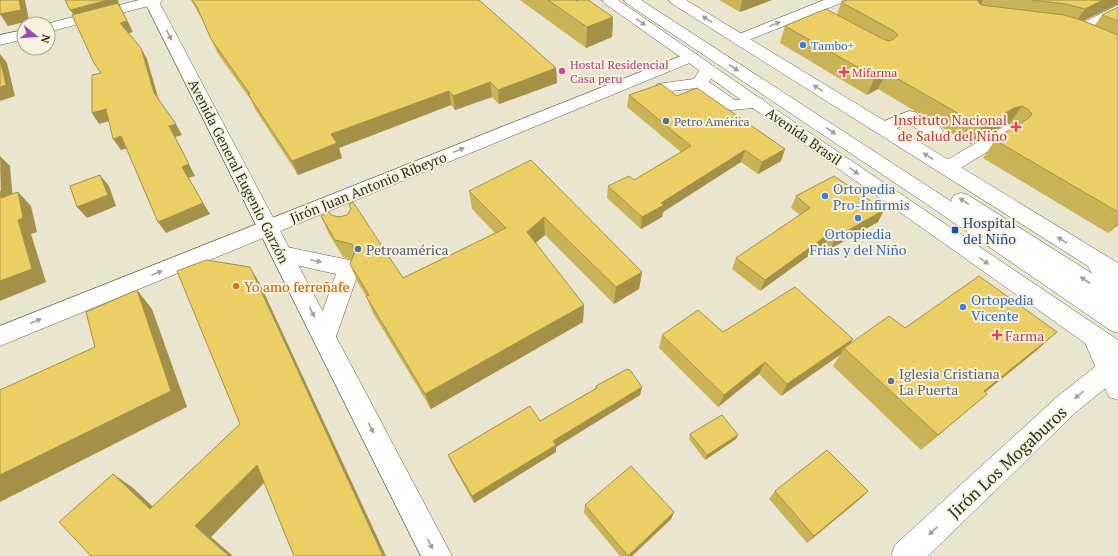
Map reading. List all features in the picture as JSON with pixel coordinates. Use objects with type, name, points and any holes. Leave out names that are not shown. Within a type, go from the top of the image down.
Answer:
[{"type":"main road","points":[[56,26],[153,0]]},
{"type":"main road","name":"Avenida General Eugenio Garzón","points":[[153,0],[268,228],[437,556]]},
{"type":"main road","points":[[609,0],[691,57],[704,76],[732,105],[760,95]]},
{"type":"main road","name":"Avenida Brasil","points":[[632,0],[667,24],[760,95],[1118,324]]},
{"type":"main road","points":[[652,0],[1118,301]]},
{"type":"main road","points":[[676,0],[1118,274]]},
{"type":"main road","points":[[739,39],[836,0]]},
{"type":"main road","points":[[1075,32],[1118,9]]},
{"type":"main road","points":[[808,11],[826,21]]},
{"type":"main road","points":[[667,24],[674,45]]},
{"type":"main road","points":[[1047,25],[1059,26],[1089,39]]},
{"type":"main road","points":[[0,40],[16,36]]},
{"type":"main road","name":"Jirón Juan Antonio Ribeyro","points":[[0,336],[691,57]]},
{"type":"main road","points":[[667,66],[656,90],[704,76]]},
{"type":"main road","name":"Avenida Brasil","points":[[760,95],[798,133],[1094,337],[1115,371]]},
{"type":"main road","points":[[594,96],[628,99]]},
{"type":"main road","points":[[883,128],[909,116],[934,131]]},
{"type":"main road","points":[[947,168],[1009,131]]},
{"type":"main road","points":[[331,202],[342,220]]},
{"type":"main road","points":[[282,254],[349,268],[325,338]]},
{"type":"main road","points":[[1095,260],[1118,301]]},
{"type":"main road","name":"Jirón Los Mogaburos","points":[[906,556],[1067,404],[1115,371]]},
{"type":"building","points":[[0,0],[19,0],[21,10],[0,14]]},
{"type":"building","points":[[65,0],[108,0],[70,10]]},
{"type":"building","points":[[192,0],[479,0],[556,68],[498,90],[490,82],[453,96],[449,91],[331,134],[337,143],[292,161],[248,94],[250,94],[211,39],[197,7]]},
{"type":"building","points":[[548,0],[588,0],[613,17],[587,27]]},
{"type":"building","name":"Instituto Nacional de Salud del Niño","points":[[847,0],[978,0],[981,5],[1064,15],[1081,20],[1118,35],[1118,212],[995,140],[1029,118],[1032,114],[1028,109],[1022,106],[1014,108],[982,127],[886,72],[875,77],[785,26],[826,9],[883,39],[889,41],[898,35],[894,31],[841,2]]},
{"type":"building","points":[[1032,0],[1103,0],[1085,9],[1066,4]]},
{"type":"building","points":[[118,3],[127,21],[120,23],[141,48],[154,93],[176,124],[169,126],[189,164],[182,167],[203,203],[158,222],[121,136],[113,139],[106,109],[92,113],[92,75],[101,73],[94,63],[72,15]]},
{"type":"building","points":[[1118,7],[1118,21],[1102,15]]},
{"type":"building","points":[[0,59],[6,85],[0,87]]},
{"type":"building","points":[[661,84],[677,96],[697,88],[785,149],[762,162],[745,150],[661,203],[664,205],[642,217],[608,186],[629,176],[634,180],[691,146],[629,95]]},
{"type":"building","points":[[531,160],[642,272],[616,287],[544,217],[527,232],[584,305],[425,394],[366,296],[369,295],[350,264],[355,251],[352,244],[335,240],[321,216],[329,212],[331,215],[339,217],[347,215],[351,209],[349,204],[353,202],[403,278],[506,228],[469,191]]},
{"type":"building","points":[[100,175],[108,195],[77,207],[70,186]]},
{"type":"building","points":[[834,176],[884,210],[836,237],[830,233],[765,280],[736,258],[810,208],[796,196]]},
{"type":"building","points":[[0,191],[1,198],[18,192],[23,218],[18,220],[32,269],[0,281]]},
{"type":"building","points":[[206,260],[250,267],[383,556],[294,556],[257,465],[195,526],[229,556],[91,556],[59,522],[113,474],[150,509],[240,424],[177,271]]},
{"type":"building","points":[[979,276],[1057,332],[984,391],[987,394],[938,435],[844,348],[889,316],[905,328]]},
{"type":"building","points":[[795,287],[853,339],[787,384],[765,362],[724,395],[662,335],[698,310],[723,332]]},
{"type":"building","points":[[137,290],[171,391],[0,475],[0,390],[95,347],[86,312]]},
{"type":"building","points":[[627,369],[630,370],[642,387],[553,441],[556,445],[472,496],[448,455],[530,406],[540,421],[597,388],[596,386]]},
{"type":"building","points":[[722,415],[738,435],[707,455],[690,434]]},
{"type":"building","points":[[827,450],[868,491],[814,536],[775,491]]},
{"type":"building","points":[[631,466],[674,512],[628,556],[585,505]]},
{"type":"place","name":"Tambo+","points":[[803,45]]},
{"type":"place","name":"Hostal Residencial Casa peru","points":[[562,71]]},
{"type":"place","name":"Mifarma","points":[[844,72]]},
{"type":"place","name":"Petro América","points":[[666,121]]},
{"type":"place","name":"Instituto Nacional de Salud del Niño","points":[[1016,127]]},
{"type":"place","name":"Ortopedia Pro-Infirmis","points":[[825,196]]},
{"type":"place","name":"Ortopiedia Frias y del Niño","points":[[858,218]]},
{"type":"place","name":"Hospital del Niño","points":[[955,230]]},
{"type":"place","name":"Petroamérica","points":[[358,249]]},
{"type":"place","name":"Yo amo ferreñafe","points":[[236,286]]},
{"type":"place","name":"Ortopedia Vicente","points":[[963,307]]},
{"type":"place","name":"Farma","points":[[997,335]]},
{"type":"place","name":"Iglesia Cristiana La Puerta","points":[[891,381]]}]
